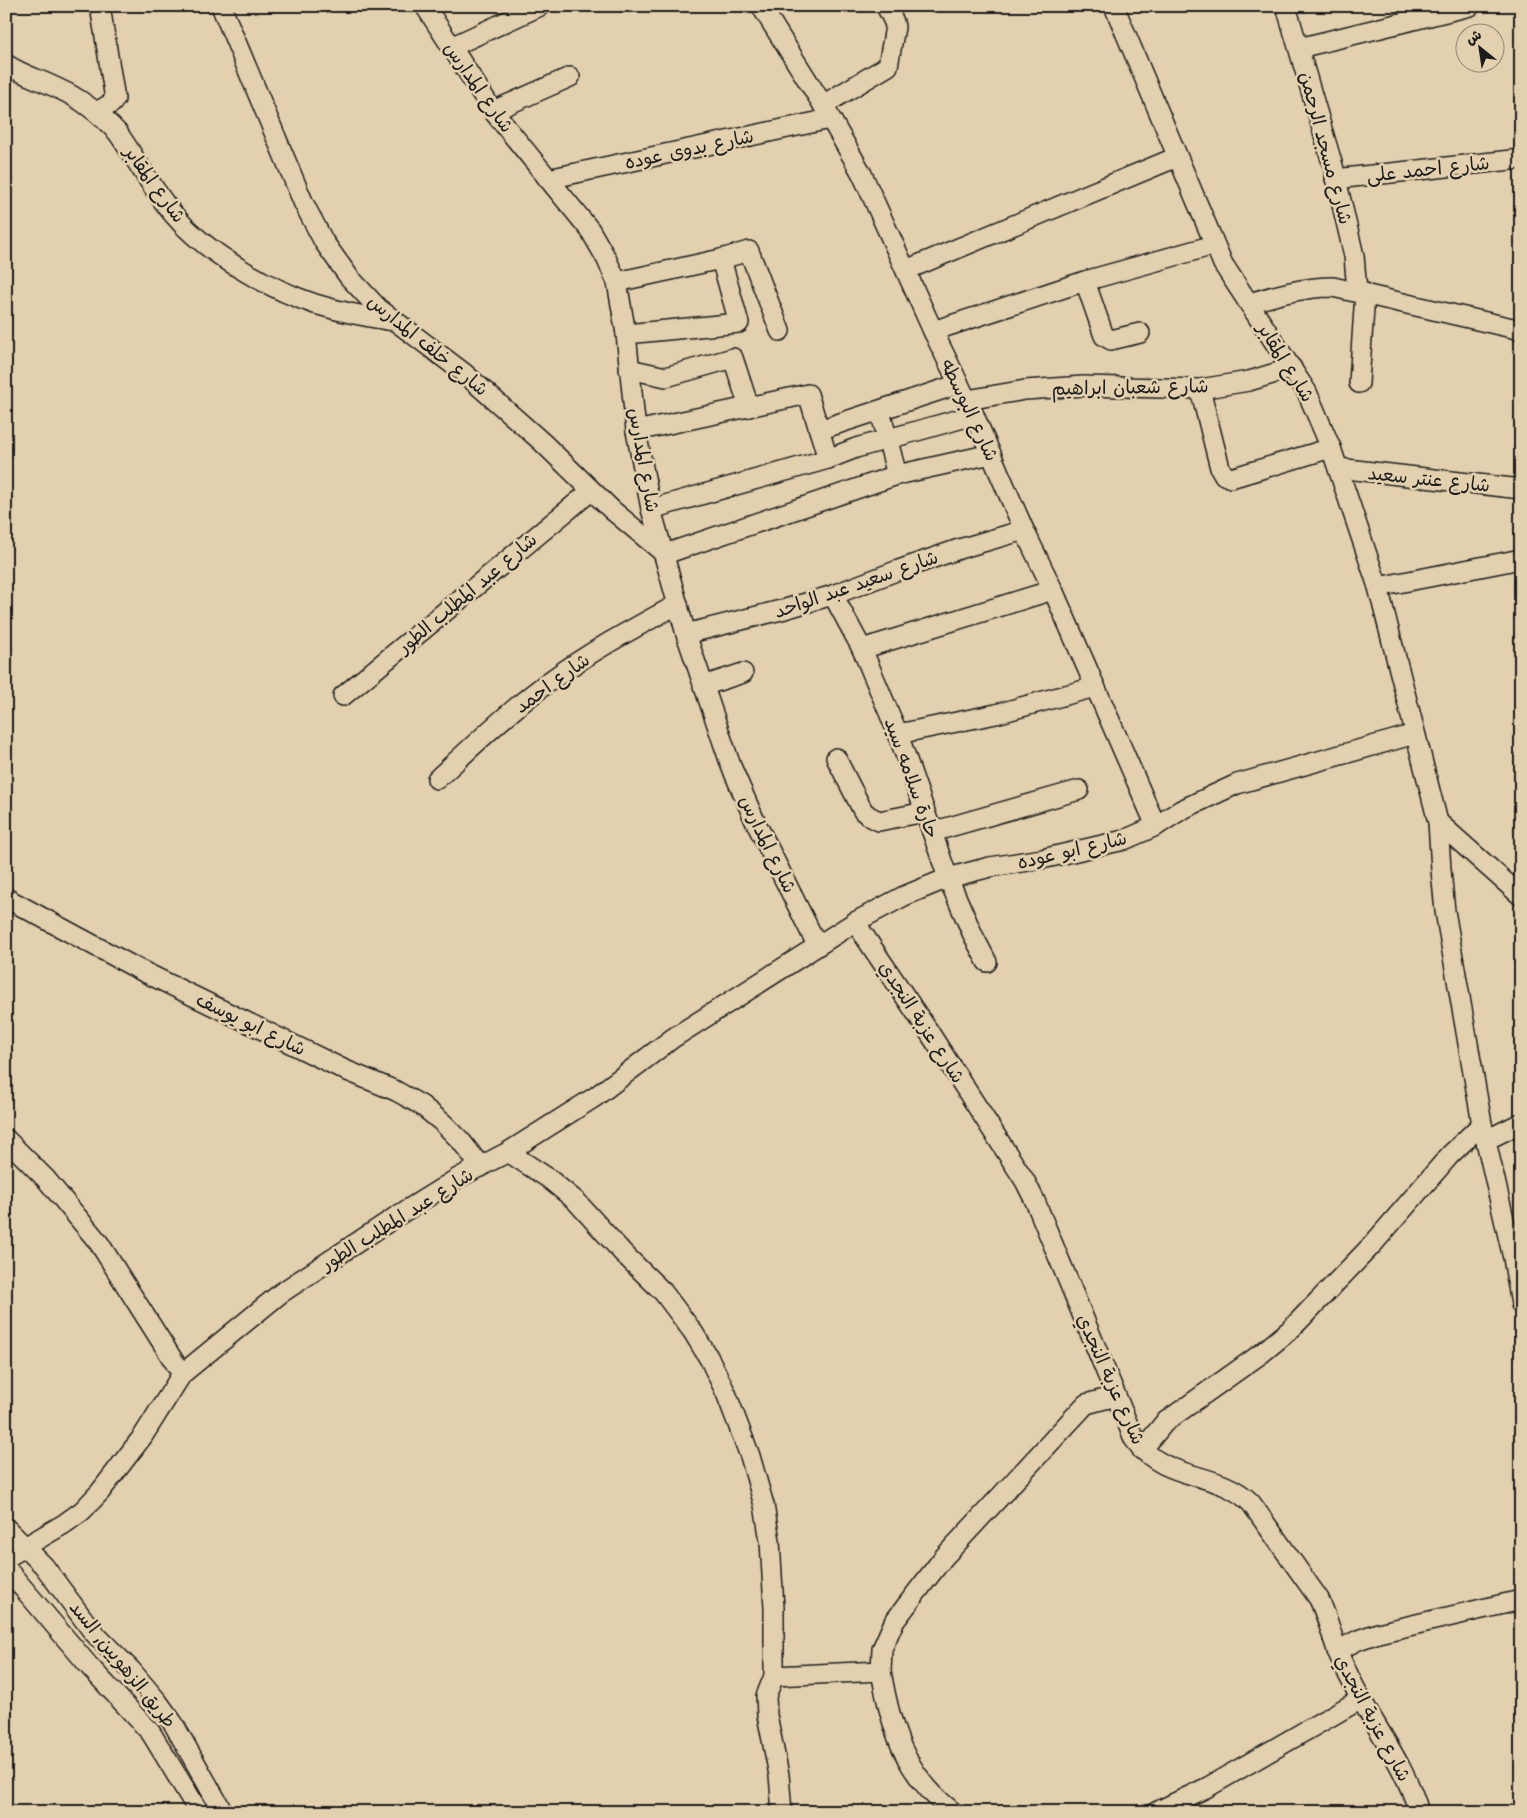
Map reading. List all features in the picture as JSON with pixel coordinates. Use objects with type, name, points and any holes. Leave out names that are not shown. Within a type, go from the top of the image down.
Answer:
[{"type":"street","points":[[96,112],[112,103],[115,99],[100,6]]},
{"type":"street","name":"شارع خلف المدارس","points":[[221,6],[304,204],[324,242],[349,277],[378,308],[464,373],[542,442],[591,491],[665,554]]},
{"type":"street","name":"شارع المدارس","points":[[425,6],[493,111],[590,230],[617,282],[626,334],[636,431],[651,509],[686,634],[731,766],[755,821],[817,945]]},
{"type":"street","points":[[451,47],[540,6]]},
{"type":"street","name":"شارع البوسطه","points":[[762,6],[862,174],[1053,590],[1156,826]]},
{"type":"street","name":"شارع بدوى عوده","points":[[548,178],[826,112],[888,66],[895,27],[886,6]]},
{"type":"street","name":"شارع المقابر","points":[[1114,6],[1214,245],[1232,279],[1307,392],[1331,448],[1378,587],[1438,822],[1440,870],[1445,910],[1484,1132],[1513,1224],[1521,1304]]},
{"type":"street","name":"شارع مسجد الرحمن","points":[[1286,6],[1335,179],[1361,292]]},
{"type":"street","points":[[1299,48],[1470,6]]},
{"type":"street","name":"شارع المقابر","points":[[6,64],[15,70],[72,95],[96,112],[118,133],[174,215],[222,257],[276,288],[314,304],[354,315],[394,321]]},
{"type":"street","points":[[493,111],[570,77]]},
{"type":"street","points":[[906,270],[1177,157]]},
{"type":"street","name":"شارع احمد على","points":[[1335,179],[1521,160]]},
{"type":"street","points":[[933,331],[1085,281],[1214,245]]},
{"type":"street","points":[[617,282],[749,251],[780,331]]},
{"type":"street","points":[[626,334],[739,323],[721,259]]},
{"type":"street","points":[[1085,281],[1104,336],[1112,340],[1140,333]]},
{"type":"street","points":[[1249,303],[1292,290],[1333,286],[1521,330]]},
{"type":"street","points":[[1359,383],[1361,292]]},
{"type":"street","points":[[629,368],[666,377],[732,358],[750,407]]},
{"type":"street","name":"شارع شعبان ابراهيم","points":[[967,400],[1024,390],[1083,386],[1200,389],[1248,381],[1292,368]]},
{"type":"street","points":[[1200,389],[1220,468],[1227,477],[1230,478],[1331,448]]},
{"type":"street","points":[[636,431],[808,394],[828,459]]},
{"type":"street","points":[[819,430],[880,411],[967,400]]},
{"type":"street","points":[[651,509],[828,459],[886,439],[967,400]]},
{"type":"street","points":[[880,411],[897,475]]},
{"type":"street","points":[[665,554],[897,475],[991,454]]},
{"type":"street","name":"شارع عنتر سعيد","points":[[1338,468],[1521,489]]},
{"type":"street","name":"شارع عبد المطلب الطور","points":[[343,696],[591,491]]},
{"type":"street","name":"شارع سعيد عبد الواحد","points":[[686,634],[785,610],[833,595],[932,559],[1024,530]]},
{"type":"street","points":[[1378,587],[1521,559]]},
{"type":"street","points":[[862,649],[1053,590]]},
{"type":"street","name":"حارة سلامه سيد","points":[[833,595],[862,649],[898,734],[948,878],[966,921],[987,962]]},
{"type":"street","name":"شارع احمد","points":[[438,779],[492,727],[550,681],[612,640],[678,604]]},
{"type":"street","points":[[703,686],[744,673]]},
{"type":"street","points":[[898,734],[996,714],[1096,687]]},
{"type":"street","name":"شارع ابو عوده","points":[[817,945],[904,896],[948,878],[1124,840],[1156,826],[1181,810],[1237,784],[1415,734]]},
{"type":"street","points":[[836,758],[864,811],[869,816],[879,821],[925,812]]},
{"type":"street","points":[[932,832],[1079,790]]},
{"type":"street","points":[[1438,822],[1521,896]]},
{"type":"street","name":"شارع ابو يوسف","points":[[6,898],[138,969],[345,1070],[396,1091],[421,1105],[443,1122],[481,1167]]},
{"type":"street","name":"شارع عزبة النجدي","points":[[855,922],[929,1032],[1025,1181],[1035,1200],[1134,1439],[1142,1450],[1156,1461],[1172,1469],[1233,1489],[1251,1503],[1319,1599],[1327,1616],[1338,1652],[1361,1699],[1402,1769],[1419,1812]]},
{"type":"street","name":"شارع عبد المطلب الطور","points":[[6,1558],[64,1524],[82,1510],[100,1492],[143,1436],[182,1374],[281,1293],[397,1216],[458,1178],[508,1152],[595,1096],[673,1038],[817,945]]},
{"type":"street","points":[[1142,1450],[1165,1422],[1262,1353],[1291,1329],[1373,1244],[1450,1155],[1484,1132],[1521,1122]]},
{"type":"street","points":[[6,1139],[46,1179],[99,1243],[182,1374]]},
{"type":"street","points":[[508,1152],[548,1178],[576,1201],[624,1254],[663,1292],[693,1332],[710,1360],[726,1393],[750,1456],[764,1505],[770,1541],[774,1608],[774,1676],[768,1688],[767,1706],[779,1775],[782,1812]]},
{"type":"street","points":[[953,1812],[921,1781],[903,1753],[888,1711],[881,1671],[882,1649],[894,1622],[944,1557],[1086,1404],[1116,1396]]},
{"type":"street","name":"طريق الزهويين, السد","points":[[6,1528],[44,1566],[93,1632],[131,1670],[158,1702],[173,1723],[223,1812]]},
{"type":"street","name":"طريق الزهويين, السد","points":[[6,1568],[103,1682],[150,1733],[199,1812]]},
{"type":"street","points":[[1338,1652],[1358,1640],[1378,1633],[1521,1600]]},
{"type":"street","points":[[774,1676],[881,1671]]},
{"type":"street","points":[[1156,1812],[1208,1787],[1361,1699]]}]
